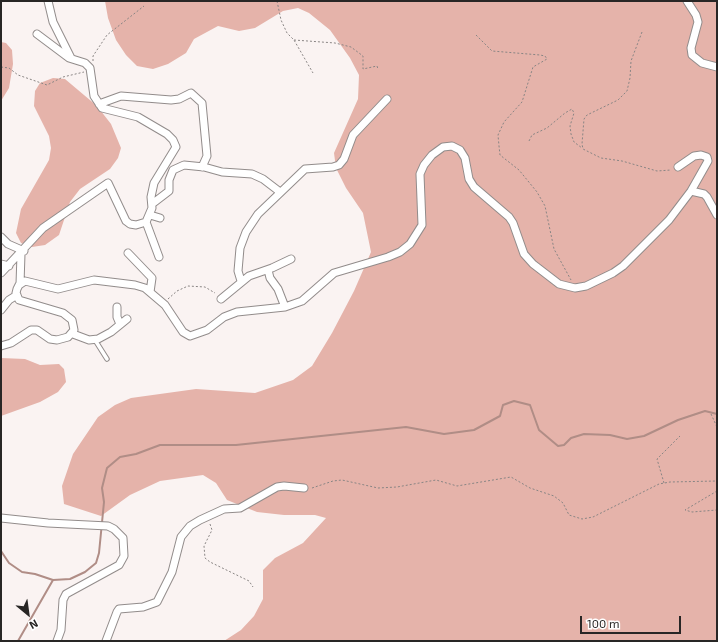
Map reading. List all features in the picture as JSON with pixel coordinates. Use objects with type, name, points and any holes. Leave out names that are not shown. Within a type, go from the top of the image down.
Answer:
[{"type":"street","points":[[48,1],[53,22],[71,58]]},
{"type":"street","points":[[687,1],[696,15],[698,22],[691,48],[692,55],[702,63],[717,67]]},
{"type":"street","points":[[1,274],[43,228],[108,183],[126,221],[130,224],[136,225],[146,222],[150,215],[152,204],[151,197],[154,183],[165,164],[176,150],[175,142],[167,134],[138,117],[102,108],[94,96],[90,68],[85,63],[71,58],[37,34]]},
{"type":"street","points":[[99,104],[121,96],[171,100],[179,99],[191,93],[202,104],[207,156],[202,167]]},
{"type":"street","points":[[241,281],[238,271],[238,258],[246,232],[258,214],[305,169],[340,165],[353,135],[387,98]]},
{"type":"street","points":[[20,284],[25,281],[58,289],[82,282],[100,280],[135,284],[150,292],[164,303],[184,332],[190,336],[208,330],[224,318],[237,312],[285,307],[307,297],[323,280],[334,272],[388,257],[400,252],[410,244],[422,225],[420,185],[424,164],[432,155],[443,147],[448,146],[456,147],[460,150],[465,158],[470,179],[474,187],[509,217],[513,223],[524,254],[559,284],[575,288],[597,282],[623,266],[669,220],[691,191],[708,161],[707,158],[701,155],[694,156],[678,167]]},
{"type":"street","points":[[152,204],[169,191],[169,180],[173,170],[184,165],[202,167],[222,172],[256,175],[280,192]]},
{"type":"street","points":[[691,191],[704,194],[717,215]]},
{"type":"street","points":[[150,215],[160,218]]},
{"type":"street","points":[[146,222],[159,257]]},
{"type":"street","points":[[1,236],[8,244],[22,252]]},
{"type":"street","points":[[22,252],[20,284],[17,289],[17,295],[22,301],[63,313],[69,317],[74,327],[73,334]]},
{"type":"street","points":[[128,253],[152,278],[150,292]]},
{"type":"street","points":[[221,299],[241,281],[249,276],[268,270],[291,259]]},
{"type":"street","points":[[1,264],[9,266]]},
{"type":"street","points":[[268,270],[280,293],[285,307]]},
{"type":"street","points":[[1,310],[9,300],[17,295]]},
{"type":"street","points":[[1,346],[11,343],[31,330],[36,330],[50,338],[57,340],[64,339],[73,334],[89,340],[95,340],[111,332],[123,322],[117,317],[117,307]]},
{"type":"street","points":[[106,641],[117,612],[120,609],[143,607],[157,602],[172,572],[181,537],[190,526],[203,518],[224,509],[240,508],[277,487],[284,486],[304,488]]},
{"type":"street","points":[[1,518],[48,523],[95,524],[108,526],[114,529],[123,538],[124,556],[119,565],[66,594],[63,600],[61,630],[57,641]]},
{"type":"lane","points":[[95,340],[107,359]]},
{"type":"path","points":[[277,1],[281,20],[287,33],[294,40],[313,73]]},
{"type":"path","points":[[583,149],[584,119],[591,113],[618,100],[627,91],[630,78],[631,61],[642,32]]},
{"type":"path","points":[[476,35],[492,50],[540,55],[545,56],[547,59],[532,67],[522,102],[504,122],[498,135],[500,155],[519,170],[537,192],[545,206],[554,249],[575,288]]},
{"type":"path","points":[[294,40],[335,43],[351,47],[364,56],[363,69],[377,66],[378,69]]},
{"type":"path","points":[[529,141],[532,135],[547,128],[565,113],[572,110],[574,113],[570,126],[571,134],[574,142],[583,149],[601,158],[622,161],[657,171],[678,167]]},
{"type":"path","points":[[164,303],[177,291],[193,286],[210,289],[221,299]]},
{"type":"path","points":[[711,414],[717,427]]},
{"type":"path","points":[[664,483],[657,459],[680,436]]},
{"type":"path","points":[[304,488],[342,480],[378,488],[397,487],[436,480],[457,486],[511,477],[530,488],[554,496],[563,503],[569,515],[582,519],[593,517],[664,483],[717,481]]},
{"type":"path","points":[[717,492],[685,510],[692,512],[717,510]]},
{"type":"path","points":[[203,518],[210,524],[212,530],[204,546],[205,558],[210,562],[249,581],[253,588]]},
{"type":"shaded area","points":[[105,1],[717,1],[717,641],[224,641],[241,630],[254,616],[263,599],[263,570],[275,558],[303,543],[326,518],[315,515],[284,515],[257,512],[227,500],[216,483],[203,475],[160,481],[130,495],[101,516],[64,504],[62,486],[73,454],[98,417],[115,405],[131,398],[196,389],[255,393],[293,380],[312,366],[332,333],[354,291],[371,252],[363,213],[346,188],[336,168],[334,153],[358,99],[359,75],[350,58],[330,30],[309,13],[298,8],[283,11],[255,28],[239,31],[218,26],[194,39],[186,53],[168,64],[153,69],[137,66],[126,55],[116,40],[108,18]]},
{"type":"shaded area","points":[[1,42],[6,43],[12,50],[13,64],[9,88],[1,101]]},
{"type":"shaded area","points":[[53,78],[65,79],[97,106],[111,124],[121,148],[118,158],[110,169],[80,189],[70,202],[59,235],[45,245],[32,247],[21,243],[16,233],[21,209],[49,160],[51,148],[49,136],[34,106],[35,91],[40,83]]},
{"type":"shaded area","points":[[1,358],[25,359],[40,365],[59,364],[64,369],[66,382],[58,392],[40,402],[1,416]]},
{"type":"waterway","points":[[1,551],[9,563],[22,572],[35,574],[53,580],[70,579],[85,572],[96,563],[99,553],[104,502],[102,488],[107,468],[120,457],[136,454],[160,445],[236,445],[406,427],[444,434],[474,430],[500,416],[503,405],[514,401],[530,405],[539,430],[558,446],[564,445],[571,438],[584,434],[610,435],[627,439],[644,436],[678,420],[705,411],[717,414]]},
{"type":"waterway","points":[[18,641],[53,580]]}]
